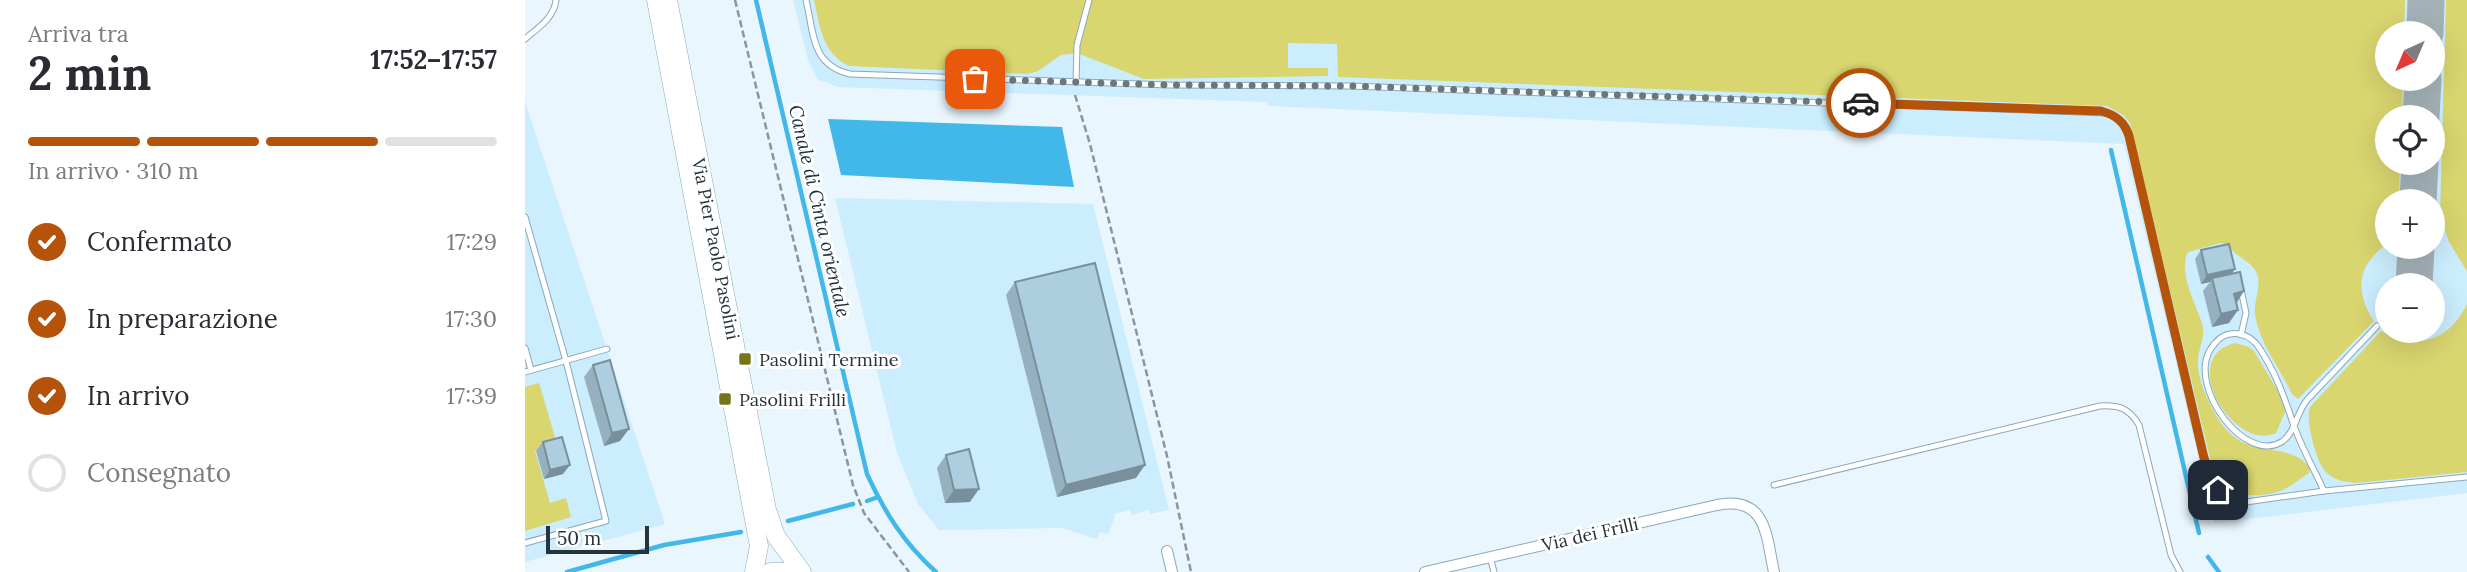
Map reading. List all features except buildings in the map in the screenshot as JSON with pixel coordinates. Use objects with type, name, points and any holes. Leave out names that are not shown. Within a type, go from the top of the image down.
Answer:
[{"type":"main road","name":"Via Pier Paolo Pasolini","points":[[656,0],[759,545],[754,572]]},
{"type":"main road","name":"Via Pier Paolo Pasolini","points":[[668,0],[767,510],[776,536],[802,572]]},
{"type":"main road","points":[[770,572],[795,572]]},
{"type":"street","name":"Via dei Frilli","points":[[1425,572],[1728,503],[1743,504],[1754,510],[1764,527],[1774,572]]},
{"type":"street","points":[[1167,551],[1172,572]]},
{"type":"lane","points":[[525,39],[548,20],[556,0]]},
{"type":"lane","points":[[806,0],[819,53],[828,66],[849,74],[1169,85],[1350,86],[2108,113],[2122,122],[2129,136],[2204,458],[2212,482],[2225,496],[2246,502],[2324,491],[2467,477]]},
{"type":"lane","points":[[1076,82],[1077,45],[1089,0]]},
{"type":"lane","points":[[525,218],[566,361],[606,521],[525,543]]},
{"type":"lane","points":[[2239,284],[2246,313],[2241,335]]},
{"type":"lane","points":[[2324,491],[2294,424],[2274,372],[2257,345],[2246,335],[2228,334],[2221,338],[2203,366],[2215,405],[2238,434],[2270,445],[2284,440],[2294,424],[2307,400],[2375,328]]},
{"type":"lane","points":[[525,348],[528,371],[607,349]]},
{"type":"lane","points":[[1773,485],[2100,406],[2115,405],[2130,412],[2139,425],[2171,555],[2180,572]]},
{"type":"lane","points":[[1490,557],[1494,572]]},
{"type":"path","points":[[735,0],[853,485],[865,513],[909,572]]},
{"type":"path","points":[[1076,95],[1167,456],[1191,572]]},
{"type":"shaded area","points":[[793,0],[2467,0],[2467,493],[2214,523],[2124,144],[1268,106],[1267,102],[838,87],[817,79],[808,60]]},
{"type":"shaded area","points":[[814,0],[2405,0],[2404,21],[2375,21],[2375,91],[2403,91],[2402,105],[2375,105],[2375,175],[2400,175],[2399,189],[2375,189],[2375,255],[2364,270],[2361,285],[2366,308],[2374,321],[2298,399],[2292,394],[2257,325],[2255,309],[2259,280],[2255,270],[2227,244],[2220,243],[2188,252],[2185,260],[2186,278],[2203,328],[2199,372],[2214,412],[2222,425],[2245,444],[2292,455],[2310,469],[2309,473],[2285,489],[2248,495],[2229,490],[2215,479],[2130,123],[2123,115],[2107,106],[1338,77],[1337,44],[1288,43],[1288,68],[1328,68],[1328,76],[1144,79],[1077,53],[1061,55],[1038,71],[1028,74],[849,66],[833,54],[821,29]]},
{"type":"shaded area","points":[[2446,0],[2467,0],[2467,271],[2445,230],[2445,189],[2441,189],[2441,175],[2445,175]]},
{"type":"shaded area","points":[[525,102],[665,524],[525,562]]},
{"type":"shaded area","points":[[835,198],[1093,204],[1169,510],[1150,514],[1149,510],[1132,515],[1130,510],[1115,514],[1109,534],[1099,532],[1097,539],[1062,528],[939,530],[918,504],[897,453]]},
{"type":"shaded area","points":[[2467,304],[2467,472],[2356,483],[2331,477],[2322,466],[2312,440],[2310,407],[2375,337],[2375,343],[2445,343],[2445,332],[2460,317]]},
{"type":"shaded area","points":[[2235,343],[2254,351],[2279,393],[2285,412],[2276,433],[2260,435],[2244,429],[2229,417],[2218,401],[2211,383],[2211,366],[2218,352]]},
{"type":"shaded area","points":[[539,383],[557,444],[535,451],[550,503],[566,498],[571,517],[525,531],[525,387]]},
{"type":"water","points":[[828,119],[1062,127],[1074,187],[841,175]]},
{"type":"waterway","name":"Canale di Cinta orientale","points":[[756,0],[867,474],[896,527],[936,572]]},
{"type":"waterway","points":[[2111,150],[2199,533]]},
{"type":"waterway","points":[[867,501],[878,497]]},
{"type":"waterway","points":[[788,521],[853,504]]},
{"type":"waterway","points":[[567,572],[664,545],[741,532]]},
{"type":"waterway","points":[[2208,557],[2219,572]]},
{"type":"taxiway","points":[[2425,21],[2426,0]]},
{"type":"taxiway","points":[[2422,91],[2422,105]]},
{"type":"taxiway","points":[[2419,175],[2419,189]]},
{"type":"taxiway","points":[[2415,259],[2415,273]]},
{"type":"way so far","points":[[975,79],[1169,85],[1350,86],[1861,103]]},
{"type":"place","name":"Pasolini Termine","points":[[745,359]]},
{"type":"place","name":"Pasolini Frilli","points":[[725,399]]},
{"type":"route","points":[[1861,103],[2101,111],[2122,122],[2129,136],[2204,458],[2212,482],[2218,490]]}]
